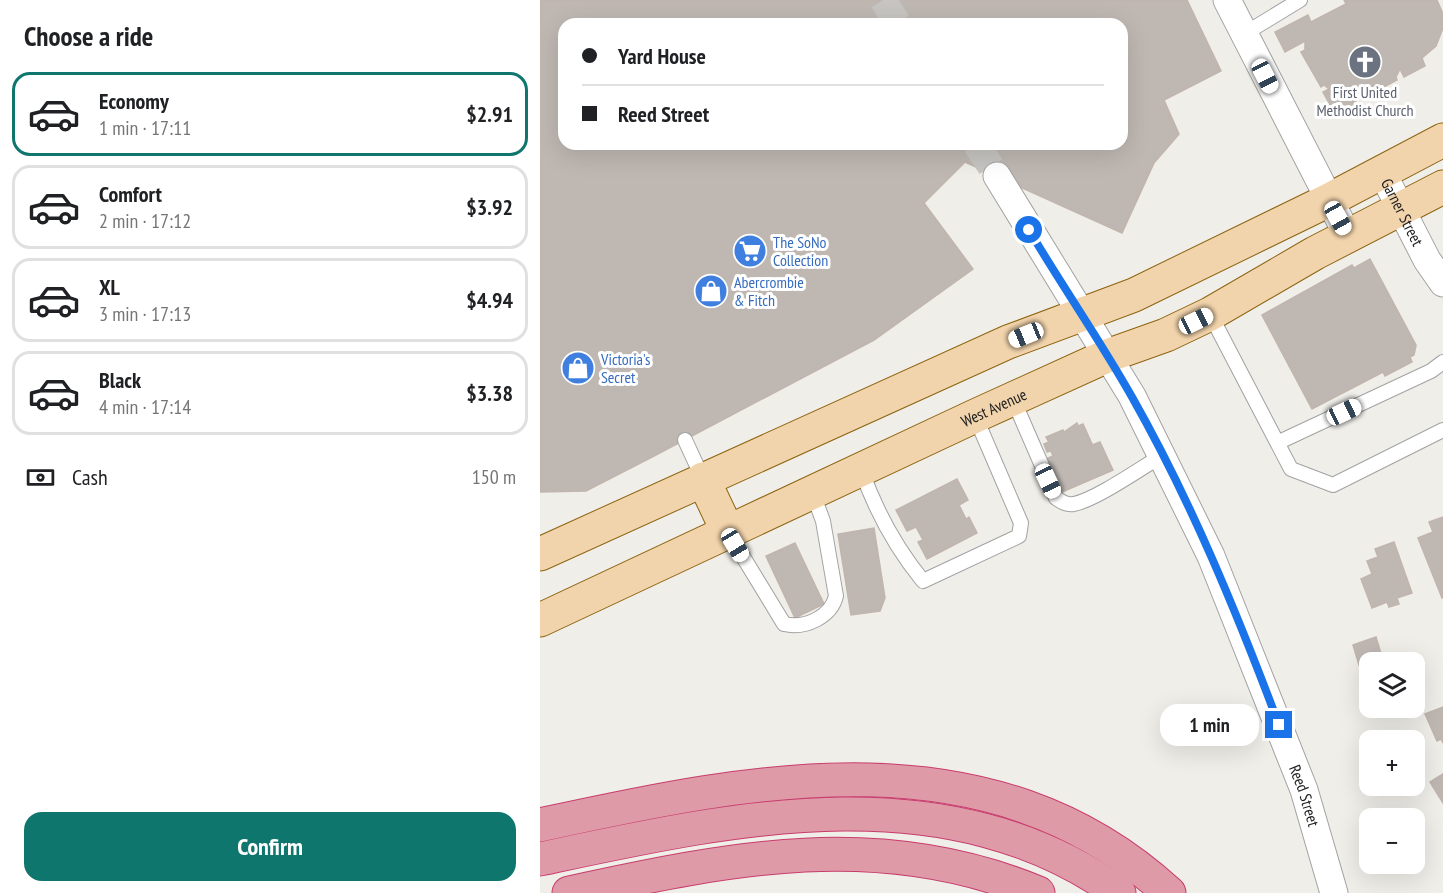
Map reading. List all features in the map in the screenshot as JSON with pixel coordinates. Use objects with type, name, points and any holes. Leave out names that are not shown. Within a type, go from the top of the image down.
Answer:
[{"type":"highway","points":[[549,823],[645,802],[758,784],[833,779],[911,782],[994,797],[1054,817],[1110,845],[1169,893]]},
{"type":"highway","points":[[540,859],[691,828],[761,819],[835,814],[911,816],[958,823],[1024,841],[1076,865],[1119,893]]},
{"type":"highway","points":[[581,890],[731,861],[836,853],[870,854],[939,863],[974,870],[1038,893]]},
{"type":"main road","points":[[540,554],[997,347],[1080,313],[1134,295],[1329,200],[1443,140]]},
{"type":"main road","name":"West Avenue","points":[[540,620],[813,494],[975,416],[1107,356],[1166,335],[1210,314],[1348,236],[1443,188]]},
{"type":"main road","points":[[703,479],[728,532]]},
{"type":"street","points":[[1227,0],[1348,236]]},
{"type":"street","name":"Garner Street","points":[[1382,172],[1427,260],[1443,283]]},
{"type":"street","name":"Reed Street","points":[[997,176],[1107,356],[1163,455],[1211,556],[1259,671],[1304,790],[1334,893]]},
{"type":"lane","points":[[1244,34],[1300,0]]},
{"type":"lane","points":[[1210,314],[1291,468],[1333,485],[1443,430]]},
{"type":"lane","points":[[1279,442],[1431,371],[1443,362]]},
{"type":"lane","points":[[1013,399],[1056,498],[1065,504],[1075,504],[1091,497],[1163,455]]},
{"type":"lane","points":[[861,469],[872,498],[909,564],[922,581],[1019,536],[1021,523],[975,416]]},
{"type":"lane","points":[[685,440],[703,479]]},
{"type":"lane","points":[[728,532],[784,624],[797,627],[826,615],[834,607],[836,596],[823,521],[813,494]]},
{"type":"building","name":"The SoNo Collection","points":[[540,0],[1187,0],[1221,71],[1164,100],[1179,134],[1154,163],[1122,233],[965,162],[924,203],[973,269],[874,340],[586,491],[540,492]]},
{"type":"building","name":"First United Methodist Church","points":[[1344,0],[1437,0],[1443,14],[1443,28],[1436,46],[1422,58],[1425,66],[1404,77],[1400,69],[1397,80],[1362,99],[1352,96],[1356,102],[1353,104],[1355,109],[1341,117],[1338,112],[1335,114],[1323,92],[1329,89],[1324,85],[1321,87],[1301,52],[1305,50],[1305,41],[1285,52],[1275,32],[1308,15],[1311,22],[1346,4]]},
{"type":"building","points":[[1370,259],[1416,345],[1414,355],[1410,357],[1412,362],[1385,376],[1383,372],[1312,409],[1262,315],[1352,265],[1354,268]]},
{"type":"building","points":[[1077,423],[1078,426],[1083,424],[1092,444],[1091,449],[1092,445],[1100,442],[1113,470],[1062,492],[1046,459],[1053,456],[1051,451],[1047,452],[1044,444],[1049,442],[1046,437],[1063,430],[1064,432]]},
{"type":"building","points":[[957,479],[968,500],[959,505],[966,519],[969,517],[977,533],[927,559],[918,542],[923,540],[916,527],[907,531],[896,510]]},
{"type":"building","points":[[1443,517],[1442,598],[1418,538],[1433,532],[1429,522]]},
{"type":"building","points":[[874,528],[885,598],[880,611],[851,615],[838,534]]},
{"type":"building","points":[[1394,542],[1412,593],[1397,598],[1399,604],[1389,607],[1387,602],[1372,608],[1361,579],[1372,574],[1367,561],[1378,557],[1375,549]]},
{"type":"building","points":[[795,543],[824,604],[795,618],[766,556]]},
{"type":"building","points":[[1376,637],[1380,652],[1359,652],[1359,665],[1353,645]]},
{"type":"building","points":[[1443,707],[1443,743],[1441,739],[1437,741],[1425,714]]},
{"type":"building","points":[[1443,774],[1443,803],[1430,782]]},
{"type":"tunnel","points":[[883,0],[894,18]]},
{"type":"tunnel","points":[[980,150],[997,176]]},
{"type":"place","name":"First United Methodist Church","points":[[1365,62]]},
{"type":"place","name":"The SoNo Collection","points":[[750,251]]},
{"type":"place","name":"Abercrombie & Fitch","points":[[711,291]]},
{"type":"place","name":"Victoria's Secret","points":[[578,368]]},
{"type":"route","points":[[1029,230],[1131,396],[1163,455],[1211,556],[1279,725]]}]
